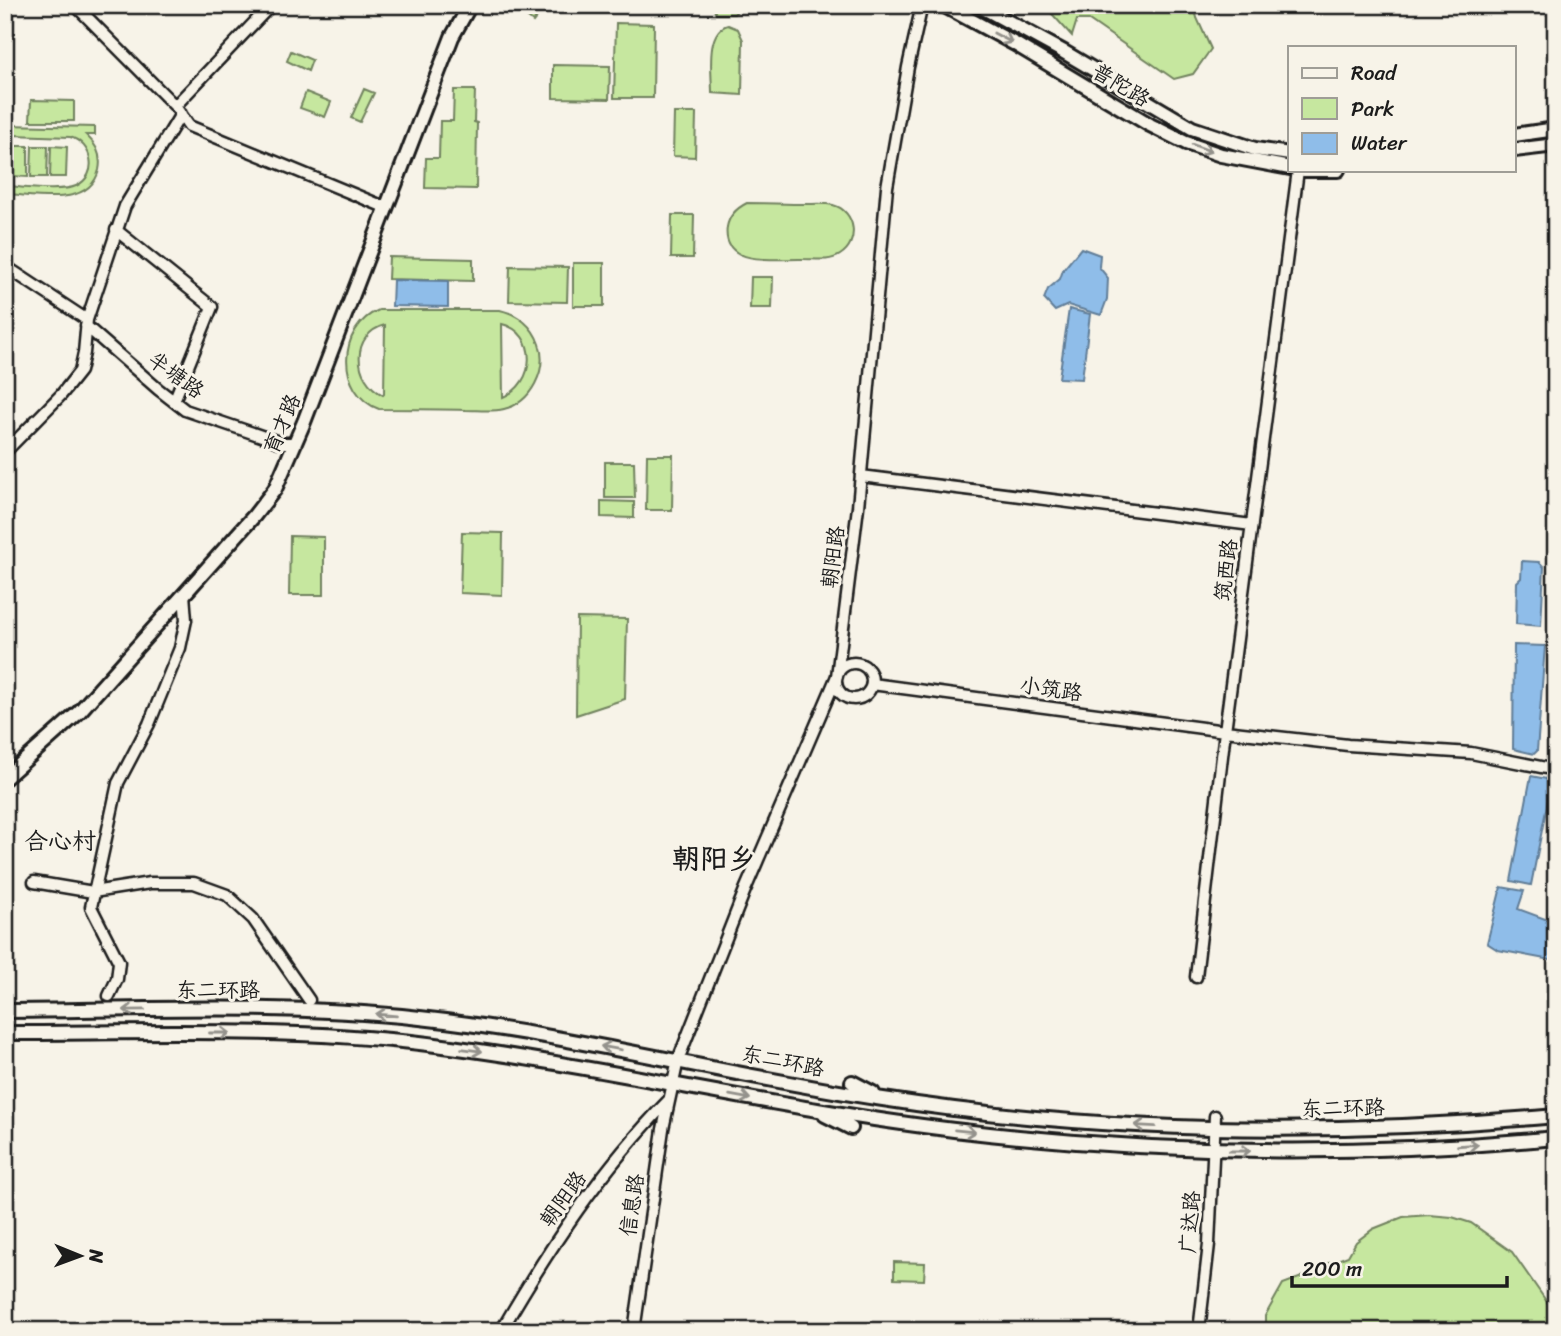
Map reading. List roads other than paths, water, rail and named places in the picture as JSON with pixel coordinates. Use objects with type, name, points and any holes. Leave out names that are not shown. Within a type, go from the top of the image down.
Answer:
[{"type":"main road","name":"育才路","points":[[5,778],[64,727],[275,489],[449,46],[470,5]]},
{"type":"main road","name":"普陀路","points":[[943,5],[1025,50],[1150,125],[1186,143],[1221,155],[1288,168]]},
{"type":"main road","name":"普陀路","points":[[978,5],[1064,52],[1192,128],[1255,149],[1288,154]]},
{"type":"main road","points":[[1516,135],[1556,129]]},
{"type":"main road","points":[[1516,150],[1556,145]]},
{"type":"main road","name":"东二环路","points":[[5,1011],[330,1010],[434,1020],[678,1060],[886,1100],[1074,1121],[1423,1126],[1556,1116]]},
{"type":"main road","name":"东二环路","points":[[5,1033],[261,1033],[350,1037],[495,1054],[673,1086],[952,1130],[1137,1148],[1215,1151],[1424,1148],[1556,1138]]},
{"type":"main road","points":[[852,1082],[886,1100]]},
{"type":"main road","points":[[812,1109],[851,1128]]},
{"type":"street","points":[[75,5],[178,110],[189,125],[387,208]]},
{"type":"street","points":[[5,452],[61,395],[80,371],[87,323],[125,205],[178,110],[271,5]]},
{"type":"street","name":"朝阳路","points":[[673,1086],[678,1060],[745,890],[836,676],[861,476],[887,187],[922,5]]},
{"type":"street","name":"筑西路","points":[[1196,976],[1225,731],[1301,172]]},
{"type":"street","points":[[116,230],[212,307],[173,401]]},
{"type":"street","name":"半塘路","points":[[5,266],[87,323],[185,410],[282,443],[295,443]]},
{"type":"street","points":[[861,476],[1252,525]]},
{"type":"street","points":[[108,996],[117,979],[119,962],[91,906],[93,892],[118,783],[149,724],[180,648],[186,620],[184,594]]},
{"type":"street","points":[[861,664],[870,672],[872,684],[862,698],[850,699],[840,693],[836,676],[844,666],[861,664]]},
{"type":"street","name":"小筑路","points":[[872,684],[1225,731],[1348,745],[1471,753],[1556,770]]},
{"type":"street","points":[[34,882],[93,892],[150,883],[194,883],[227,895],[253,919],[309,1000]]},
{"type":"street","name":"信息路","points":[[634,1331],[663,1129],[673,1086]]},
{"type":"street","name":"朝阳路","points":[[501,1331],[530,1280],[579,1207],[647,1122],[669,1100]]},
{"type":"street","name":"广达路","points":[[1199,1331],[1209,1244],[1215,1123]]},
{"type":"water","points":[[1081,248],[1100,255],[1099,267],[1108,278],[1107,299],[1101,315],[1068,305],[1055,311],[1044,299],[1048,289],[1060,279],[1063,270]]},
{"type":"water","points":[[393,280],[448,281],[448,307],[392,306]]},
{"type":"water","points":[[1069,309],[1090,314],[1082,379],[1059,378]]},
{"type":"water","points":[[1522,561],[1539,562],[1544,567],[1541,626],[1516,624],[1517,582],[1521,578]]},
{"type":"water","points":[[1514,645],[1545,646],[1537,751],[1534,754],[1513,749]]},
{"type":"water","points":[[1531,776],[1552,780],[1531,885],[1511,881]]},
{"type":"water","points":[[1501,887],[1524,891],[1518,909],[1556,923],[1556,961],[1498,950],[1487,943]]},
{"type":"district","name":"合心村","points":[[60,841]]},
{"type":"district","name":"朝阳乡","points":[[714,858]]}]
